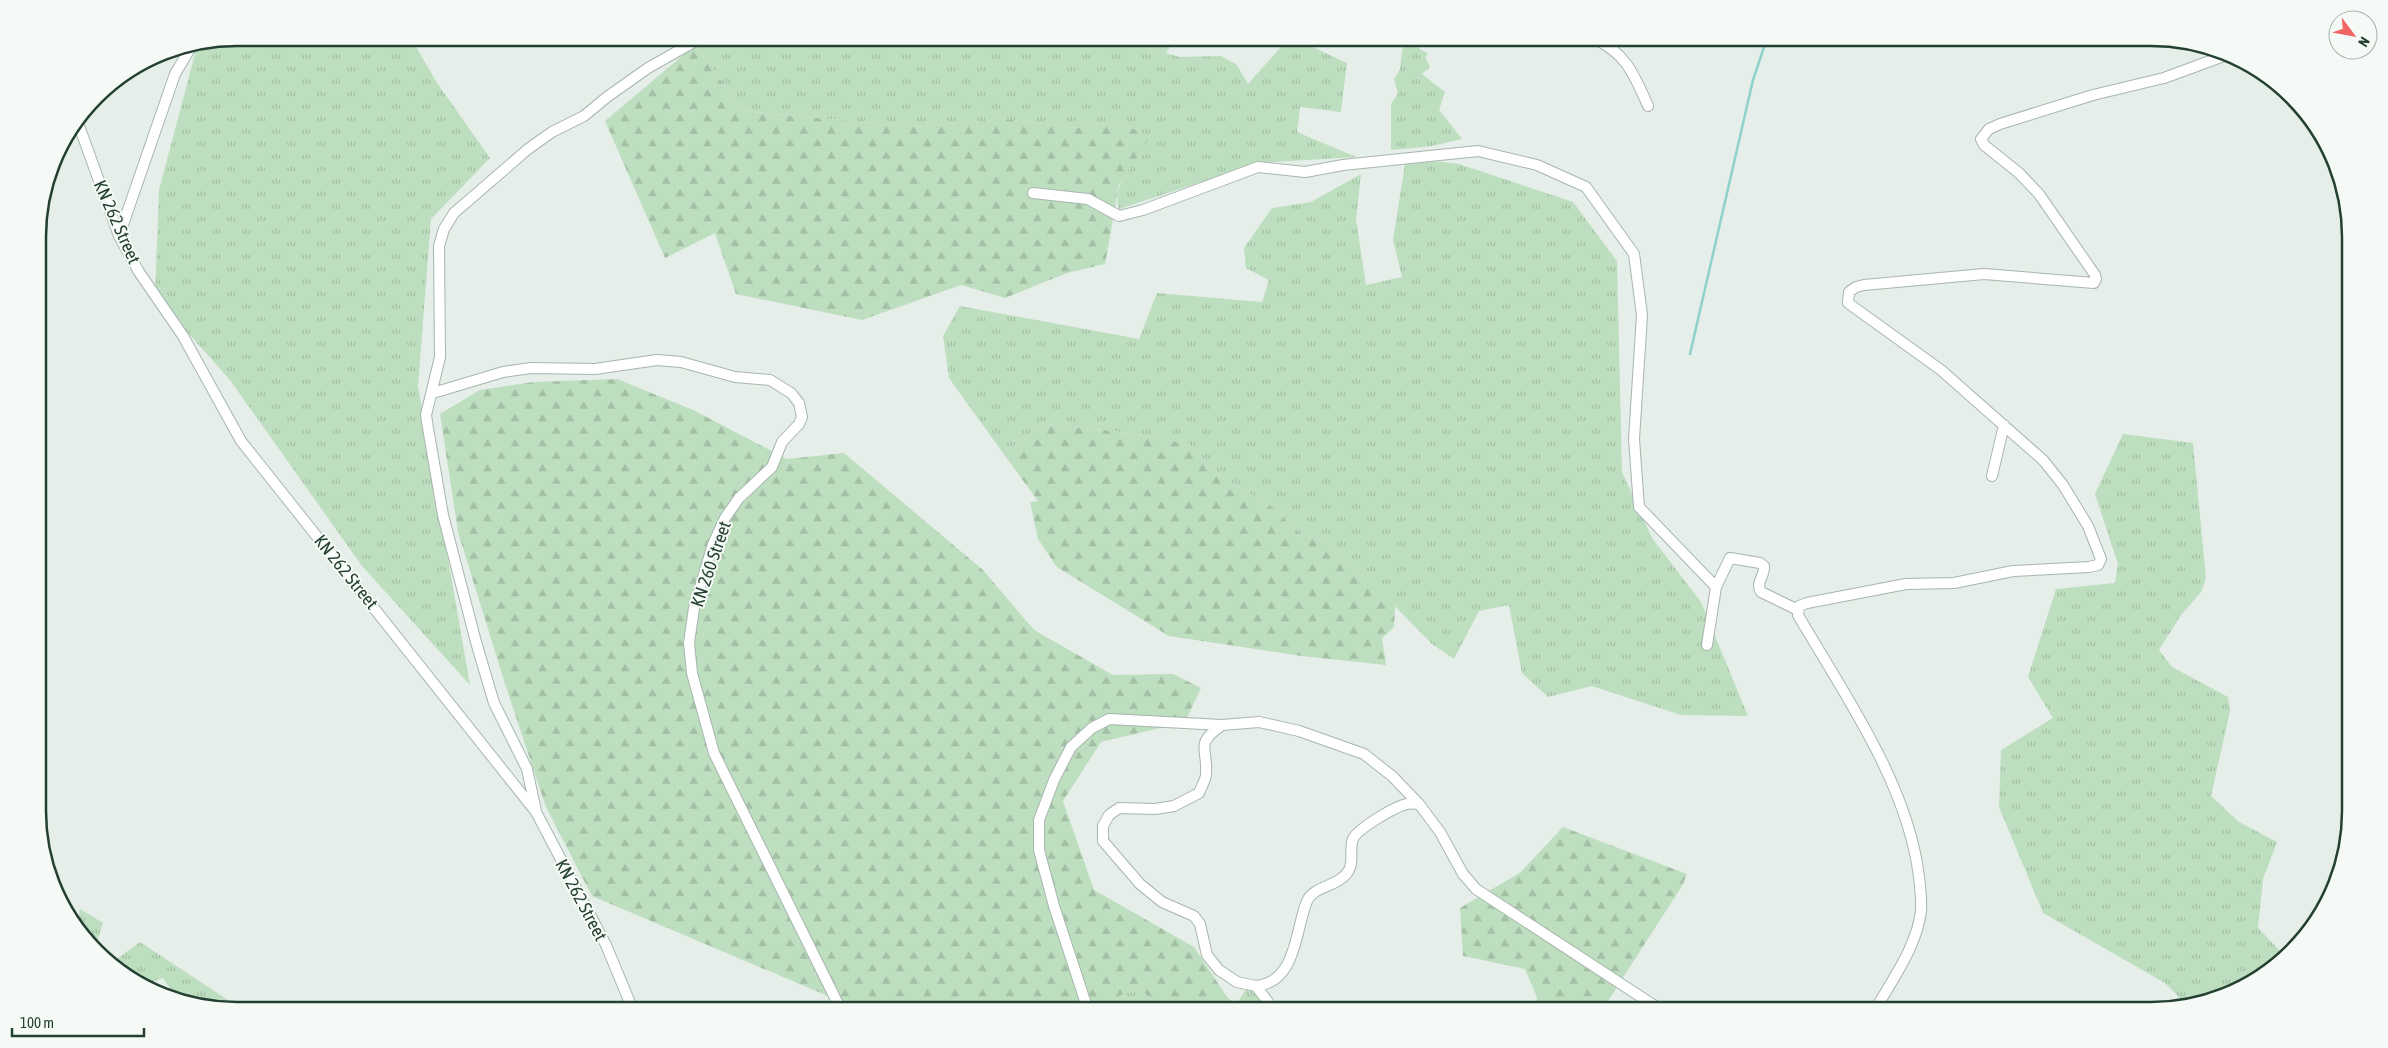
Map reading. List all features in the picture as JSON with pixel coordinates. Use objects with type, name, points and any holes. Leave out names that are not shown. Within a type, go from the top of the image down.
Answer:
[{"type":"street","points":[[536,812],[526,769],[492,694],[476,642],[443,516],[426,415],[433,393],[440,357],[439,246],[444,229],[454,214],[528,149],[552,132],[584,116],[648,68],[687,46]]},
{"type":"street","points":[[1610,46],[1631,67],[1648,106]]},
{"type":"street","points":[[119,236],[175,74],[187,53]]},
{"type":"street","points":[[1879,1002],[1915,937],[1921,911],[1917,858],[1904,811],[1872,744],[1798,615],[1799,606],[1906,584],[1954,583],[2013,571],[2089,567],[2098,565],[2100,559],[2095,541],[2063,485],[2043,460],[1942,370],[1848,303],[1848,292],[1864,285],[1984,274],[2087,284],[2094,283],[2096,279],[2095,274],[2039,194],[1984,144],[1981,140],[1983,135],[2000,124],[2093,95],[2164,78],[2217,58]]},
{"type":"street","name":"KN 262 Street","points":[[80,129],[119,236],[139,272],[183,336],[241,440],[536,812],[606,945],[630,1002]]},
{"type":"street","points":[[1033,193],[1088,199],[1119,216],[1143,210],[1258,166],[1306,172],[1344,165],[1478,151],[1538,165],[1586,187],[1634,254],[1642,314],[1634,439],[1639,507],[1716,587]]},
{"type":"street","name":"KN 260 Street","points":[[433,393],[503,372],[531,368],[595,369],[657,360],[681,362],[735,377],[770,380],[791,393],[799,403],[802,417],[799,424],[782,442],[772,467],[739,498],[725,518],[713,544],[694,608],[690,643],[694,682],[714,753],[837,1002]]},
{"type":"street","points":[[1992,476],[2004,425]]},
{"type":"street","points":[[1707,645],[1716,587],[1730,558],[1760,563],[1764,566],[1764,572],[1758,584],[1761,592],[1798,610]]},
{"type":"street","points":[[1085,1002],[1054,906],[1039,850],[1039,820],[1054,780],[1071,747],[1092,728],[1109,720],[1222,725],[1259,722],[1299,731],[1364,754],[1392,776],[1419,804],[1440,832],[1463,874],[1476,888],[1649,1002]]},
{"type":"street","points":[[1222,725],[1207,735],[1203,749],[1206,774],[1199,793],[1174,806],[1155,809],[1119,808],[1109,815],[1102,826],[1103,841],[1140,884],[1162,902],[1194,916],[1200,924],[1207,955],[1219,970],[1237,982],[1256,986],[1268,985],[1281,974],[1298,940],[1308,899],[1319,888],[1334,885],[1349,870],[1353,839],[1364,828],[1396,809],[1408,804],[1419,804]]},
{"type":"street","points":[[1256,986],[1268,1002]]},
{"type":"green space","points":[[237,46],[416,46],[437,83],[490,158],[431,219],[418,386],[470,685],[362,566],[230,380],[155,296],[159,190],[196,51],[212,48]]},
{"type":"green space","points":[[696,46],[1139,46],[1180,57],[1221,56],[1236,64],[1248,84],[1281,47],[1310,46],[1347,63],[1341,112],[1300,107],[1297,132],[1356,157],[1259,163],[1119,209],[1117,200],[1121,182],[1148,138],[1122,122],[1076,128],[1004,119],[913,127],[743,111]]},
{"type":"green space","points":[[696,46],[743,111],[913,127],[1004,119],[1076,128],[1122,122],[1149,138],[1119,185],[1105,264],[1067,273],[1005,298],[961,285],[862,320],[736,294],[715,233],[665,258],[605,121]]},
{"type":"green space","points":[[1139,46],[1170,46],[1166,53]]},
{"type":"green space","points":[[1403,46],[1416,46],[1428,54],[1425,57],[1430,67],[1422,74],[1445,92],[1439,110],[1462,139],[1432,146],[1391,150],[1391,104],[1398,93],[1394,79],[1400,69]]},
{"type":"green space","points":[[1406,158],[1459,164],[1573,202],[1617,261],[1622,472],[1652,538],[1701,602],[1748,716],[1681,715],[1592,686],[1548,697],[1522,673],[1509,605],[1479,611],[1454,659],[1432,644],[1373,584],[1323,541],[1298,532],[1271,506],[1220,476],[1189,444],[1114,431],[1044,424],[1003,453],[949,378],[943,336],[960,306],[1139,339],[1157,293],[1262,302],[1269,280],[1246,268],[1244,248],[1272,208],[1311,202],[1361,174],[1356,219],[1366,285],[1402,277],[1393,240]]},
{"type":"green space","points":[[617,379],[693,410],[787,459],[844,453],[983,570],[1034,630],[1113,675],[1173,674],[1201,688],[1185,722],[1101,742],[1063,801],[1094,890],[1194,947],[1227,997],[1233,1002],[1154,1002],[1140,989],[1121,995],[1115,1002],[842,1002],[592,896],[546,807],[506,687],[458,532],[440,414],[480,390],[533,382]]},
{"type":"green space","points":[[1044,424],[1114,431],[1189,444],[1220,476],[1271,506],[1298,532],[1323,541],[1373,584],[1395,606],[1394,627],[1382,638],[1386,665],[1302,656],[1169,636],[1057,567],[1038,539],[1030,502],[1038,501],[1003,453]]},
{"type":"green space","points":[[2123,434],[2193,443],[2206,578],[2201,592],[2181,615],[2159,650],[2172,667],[2228,697],[2230,711],[2211,796],[2239,822],[2277,842],[2263,879],[2258,928],[2280,951],[2257,970],[2235,982],[2212,992],[2188,998],[2181,999],[2165,983],[2043,913],[1999,807],[2001,750],[2053,718],[2028,677],[2056,589],[2115,583],[2118,564],[2095,494]]},
{"type":"green space","points":[[1563,827],[1687,874],[1682,886],[1607,1002],[1536,1002],[1537,997],[1525,969],[1463,956],[1460,908],[1521,872]]},
{"type":"green space","points":[[80,909],[103,923],[97,941],[94,937],[79,918]]},
{"type":"green space","points":[[140,942],[230,1001],[200,998],[176,992],[171,990],[163,978],[152,982],[131,970],[117,959]]},
{"type":"green space","points":[[1250,984],[1263,1002],[1238,1002]]},
{"type":"green space","points":[[1140,989],[1154,1002],[1115,1002],[1121,995]]},
{"type":"waterway","points":[[1690,354],[1753,80],[1764,46]]}]
